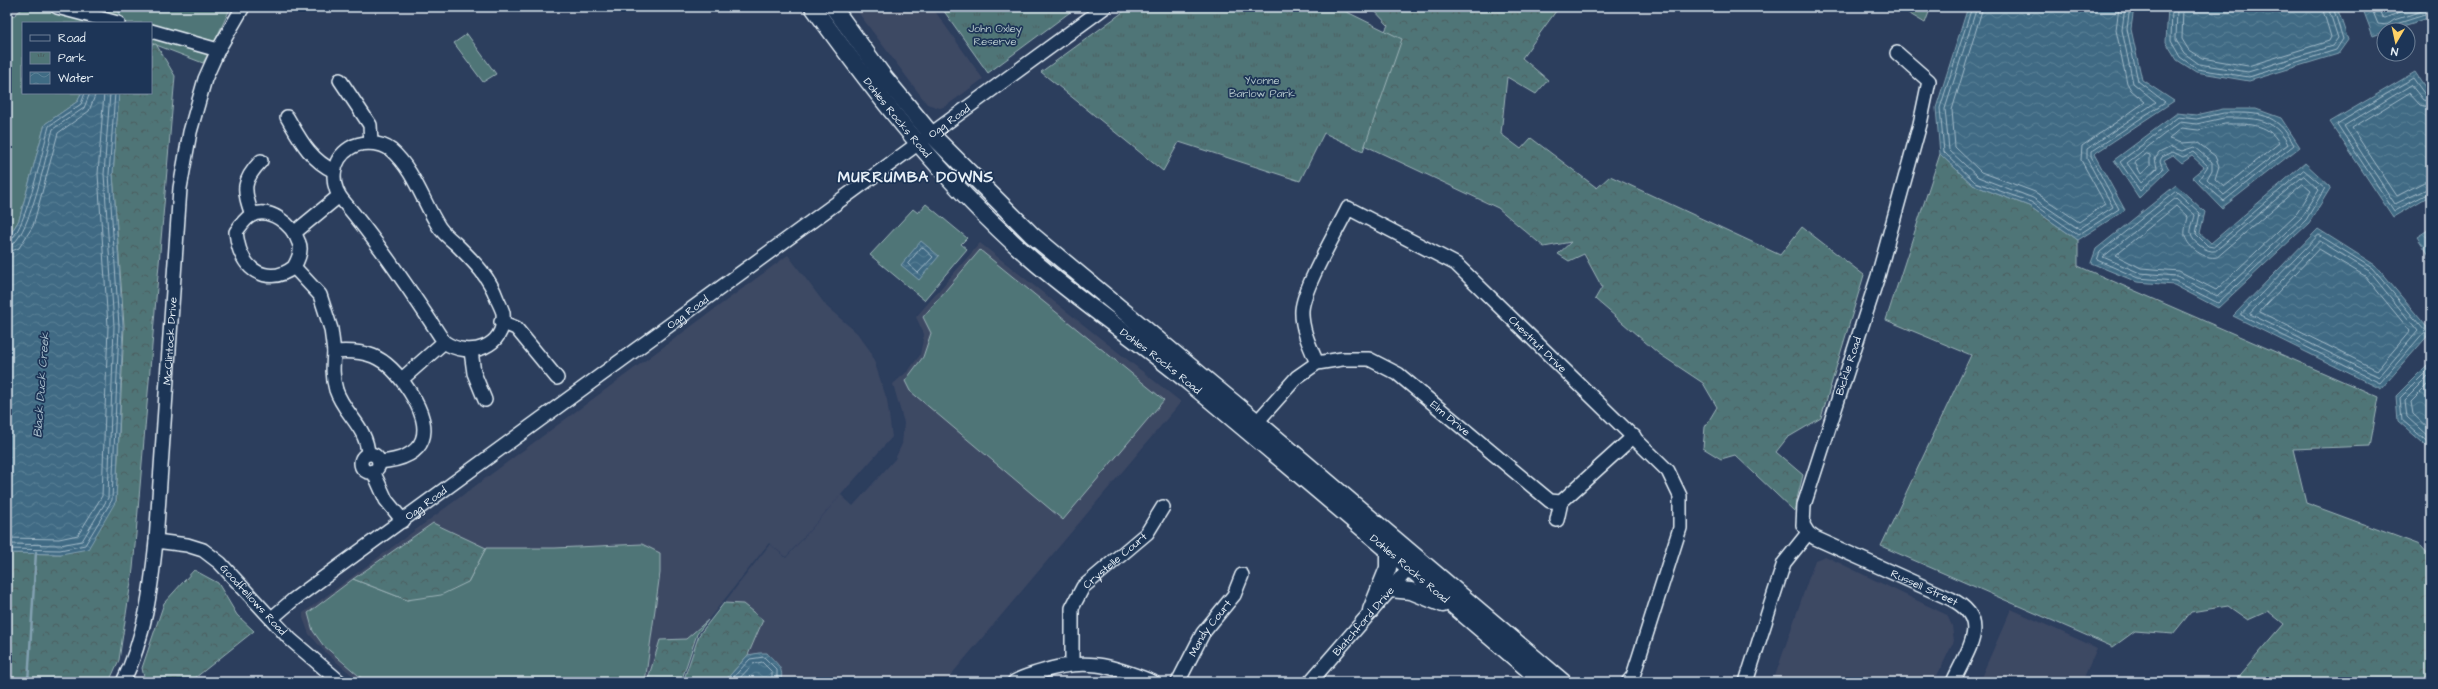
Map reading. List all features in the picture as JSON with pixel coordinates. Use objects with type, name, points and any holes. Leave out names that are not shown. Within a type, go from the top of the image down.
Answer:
[{"type":"main road","name":"Dohles Rocks Road","points":[[813,7],[865,79],[917,144],[987,217],[1029,257],[1189,382],[1388,550],[1412,563],[1563,682]]},
{"type":"main road","name":"Dohles Rocks Road","points":[[833,7],[884,77],[931,134],[1032,235],[1257,422],[1412,563],[1459,611],[1543,682]]},
{"type":"main road","points":[[1371,610],[1388,568],[1388,550]]},
{"type":"main road","points":[[1390,589],[1411,591],[1459,611]]},
{"type":"street","points":[[57,7],[114,22]]},
{"type":"street","name":"McClintock Drive","points":[[122,682],[141,637],[150,598],[156,541],[180,188],[190,132],[205,79],[218,50],[243,7]]},
{"type":"street","name":"Ogg Road","points":[[272,618],[293,600],[1105,7]]},
{"type":"street","points":[[153,32],[218,50]]},
{"type":"street","name":"Bickle Road","points":[[1808,533],[1802,521],[1804,505],[1878,276],[1920,124],[1929,81],[1897,54]]},
{"type":"street","points":[[340,80],[370,126],[371,143]]},
{"type":"street","points":[[287,117],[306,149],[321,165],[334,171]]},
{"type":"street","points":[[371,143],[390,149],[402,164],[424,198],[439,227],[480,268],[494,290],[503,313],[500,331],[491,343],[480,350],[471,351],[453,348],[444,342],[385,254],[339,196],[333,181],[334,171],[340,155],[352,146],[371,143]]},
{"type":"street","points":[[252,215],[244,192],[248,174],[261,160]]},
{"type":"street","points":[[294,233],[339,196]]},
{"type":"street","name":"Chestnut Drive","points":[[1317,363],[1306,338],[1302,310],[1311,284],[1348,208],[1456,264],[1634,436],[1668,471],[1680,496],[1680,528],[1633,676],[1628,682]]},
{"type":"street","points":[[269,213],[282,220],[294,233],[300,244],[298,258],[294,267],[285,274],[273,276],[259,273],[246,264],[240,252],[236,232],[243,222],[252,215],[269,213]]},
{"type":"street","points":[[294,267],[320,295],[331,329],[334,352],[333,374],[336,391],[364,431],[386,500],[403,521]]},
{"type":"street","points":[[501,322],[516,328],[557,378]]},
{"type":"street","points":[[402,379],[444,342]]},
{"type":"street","points":[[471,351],[474,373],[485,400]]},
{"type":"street","points":[[334,352],[360,352],[375,357],[402,379],[422,413],[423,436],[414,451],[406,457],[373,462]]},
{"type":"street","name":"Elm Drive","points":[[1257,422],[1296,377],[1317,363],[1342,359],[1369,359],[1398,374],[1550,501],[1561,502]]},
{"type":"street","points":[[1557,520],[1561,502],[1634,436]]},
{"type":"street","name":"Crystelle Court","points":[[1072,663],[1072,608],[1083,587],[1148,533],[1163,507]]},
{"type":"street","points":[[1746,682],[1784,563],[1808,533]]},
{"type":"street","name":"Russell Street","points":[[1808,533],[1951,598],[1968,609],[1974,619],[1974,633],[1953,682]]},
{"type":"street","name":"Goodfellows Road","points":[[156,541],[187,545],[203,550],[220,563],[290,639],[340,682]]},
{"type":"street","name":"Blatchford Drive","points":[[1310,682],[1412,563]]},
{"type":"street","name":"Mandy Court","points":[[1178,682],[1203,633],[1234,595],[1242,575]]},
{"type":"street","points":[[1014,682],[1072,663],[1109,666],[1152,682]]},
{"type":"shaded area","points":[[854,7],[932,7],[983,79],[946,106],[940,108],[927,104]]},
{"type":"shaded area","points":[[980,243],[1181,402],[945,682],[683,682],[699,635],[770,544],[786,558],[841,495],[853,506],[895,459],[902,444],[904,423],[893,384],[909,370],[920,355],[924,334],[916,317]]},
{"type":"shaded area","points":[[788,255],[827,307],[857,333],[871,352],[887,400],[892,437],[786,557],[769,543],[697,634],[681,682],[360,682],[326,653],[309,634],[303,618],[303,613]]},
{"type":"shaded area","points":[[1825,556],[1947,615],[1952,626],[1954,641],[1934,682],[1773,682],[1815,560]]},
{"type":"shaded area","points":[[2011,609],[2097,648],[2082,682],[1979,682]]},
{"type":"green space","points":[[24,7],[231,7],[203,63],[152,43],[152,22],[22,22],[22,94],[81,94],[78,101],[45,124],[19,220],[7,240],[7,17],[15,15]]},
{"type":"green space","name":"John Oxley Reserve","points":[[941,7],[1077,7],[988,73]]},
{"type":"green space","name":"Yvonne Barlow Park","points":[[1130,7],[1337,7],[1402,39],[1363,151],[1324,133],[1300,181],[1179,142],[1163,171],[1041,72]]},
{"type":"green space","points":[[1371,7],[1530,7],[1533,9],[1535,7],[1559,7],[1522,58],[1548,80],[1536,94],[1507,77],[1501,134],[1521,149],[1531,138],[1597,188],[1610,176],[1780,255],[1802,227],[1864,275],[1821,418],[1787,438],[1776,452],[1803,475],[1794,511],[1735,455],[1721,459],[1703,448],[1705,427],[1717,407],[1703,383],[1658,353],[1595,299],[1602,287],[1584,254],[1569,261],[1558,254],[1571,242],[1544,247],[1498,208],[1366,146],[1337,88],[1375,51],[1388,25]]},
{"type":"green space","points":[[1898,7],[1931,7],[1925,23]]},
{"type":"green space","points":[[467,34],[496,74],[483,82],[454,43]]},
{"type":"green space","points":[[156,44],[175,76],[133,569],[119,660],[109,682],[7,682],[7,553],[61,554],[116,501],[124,326],[113,174],[119,94],[152,94],[152,45]]},
{"type":"green space","points":[[1940,154],[1973,185],[2029,206],[2078,240],[2078,266],[2379,397],[2370,446],[2293,449],[2306,503],[2420,545],[2431,557],[2431,682],[2234,682],[2284,624],[2268,611],[2248,620],[2228,606],[2191,612],[2173,634],[2135,631],[2113,647],[1881,546],[1971,355],[1886,320]]},
{"type":"green space","points":[[926,204],[967,238],[961,244],[967,249],[924,300],[870,255],[913,209],[918,213]]},
{"type":"green space","points":[[980,250],[1164,400],[1063,520],[910,391],[905,381],[923,357],[931,333],[923,317]]},
{"type":"green space","points":[[433,523],[486,548],[468,582],[441,595],[407,600],[353,579]]},
{"type":"green space","points":[[642,544],[660,553],[660,573],[645,682],[366,682],[323,645],[313,631],[308,613],[353,579],[407,600],[468,582],[486,548],[555,548]]},
{"type":"green space","points":[[194,570],[218,583],[237,615],[254,631],[190,682],[145,682],[142,668],[164,603]]},
{"type":"green space","points":[[724,603],[743,604],[763,620],[748,655],[724,682],[683,682],[699,635]]},
{"type":"green space","points":[[708,620],[697,634],[681,682],[647,682],[660,640],[686,639]]},
{"type":"water","points":[[1968,7],[2134,7],[2131,29],[2142,80],[2174,101],[2094,154],[2125,210],[2078,240],[2029,206],[1973,185],[1940,154],[1936,108]]},
{"type":"water","points":[[2168,7],[2337,7],[2348,40],[2338,54],[2249,81],[2196,72],[2177,60],[2166,42]]},
{"type":"water","points":[[2362,7],[2431,7],[2431,17],[2416,22],[2376,22],[2376,35],[2373,36]]},
{"type":"water","points":[[2415,72],[2431,96],[2431,195],[2393,217],[2330,122]]},
{"type":"water","points":[[81,94],[119,94],[113,174],[123,326],[116,501],[88,549],[61,554],[7,553],[7,240],[19,220],[45,124],[78,101]]},
{"type":"water","points":[[2223,109],[2256,109],[2281,118],[2300,147],[2222,208],[2192,177],[2204,167],[2192,156],[2182,163],[2173,155],[2164,160],[2169,169],[2139,198],[2114,160],[2177,113],[2196,115]]},
{"type":"water","points":[[2305,163],[2331,187],[2309,223],[2218,308],[2174,285],[2137,282],[2091,263],[2096,249],[2176,185],[2205,212],[2200,233],[2211,243]]},
{"type":"water","points":[[2431,228],[2431,258],[2417,237]]},
{"type":"water","points":[[2318,229],[2375,265],[2431,332],[2381,389],[2233,316]]},
{"type":"water","points":[[921,241],[939,256],[919,280],[901,265]]},
{"type":"water","points":[[2431,361],[2431,450],[2398,421],[2396,396]]},
{"type":"water","points":[[767,653],[779,666],[782,673],[780,682],[724,682],[748,655]]},
{"type":"waterway","name":"Black Duck Creek","points":[[118,18],[121,7]]},
{"type":"waterway","name":"Black Duck Creek","points":[[28,682],[36,552]]},
{"type":"district","name":"MURRUMBA DOWNS","points":[[916,177]]}]
